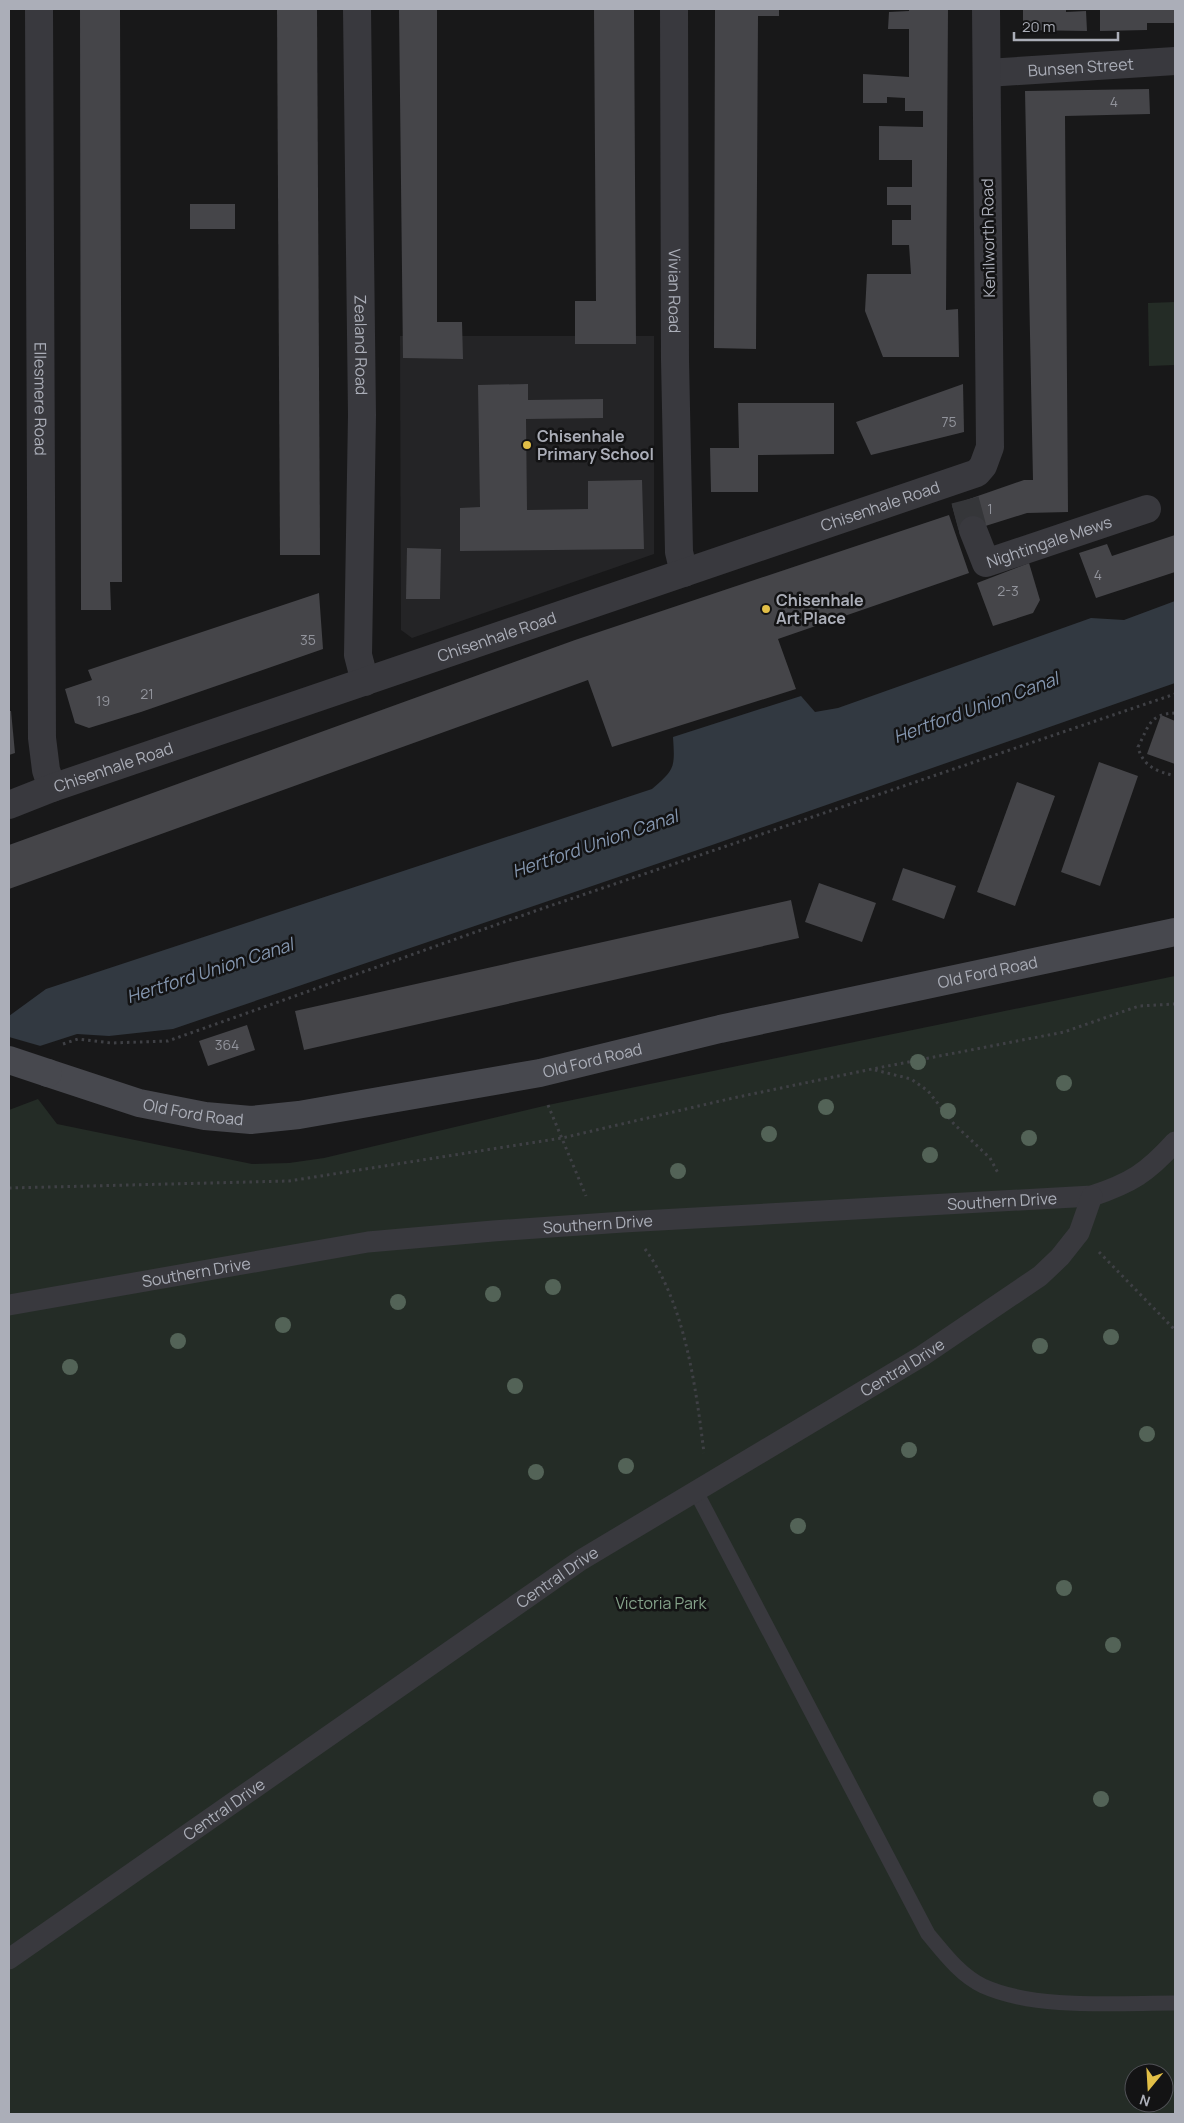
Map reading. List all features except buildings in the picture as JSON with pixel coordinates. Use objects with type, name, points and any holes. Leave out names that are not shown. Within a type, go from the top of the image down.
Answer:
[{"type":"main road","name":"Old Ford Road","points":[[9,1060],[139,1103],[205,1116],[251,1120],[299,1115],[540,1072],[720,1028],[1175,932]]},
{"type":"street","name":"Ellesmere Road","points":[[39,9],[42,738],[46,770],[52,788]]},
{"type":"street","name":"Zealand Road","points":[[357,9],[362,415],[358,655],[365,682]]},
{"type":"street","name":"Vivian Road","points":[[674,9],[675,360],[679,552],[684,573]]},
{"type":"street","name":"Kenilworth Road","points":[[983,466],[990,447],[986,9]]},
{"type":"street","name":"Bunsen Street","points":[[987,73],[1175,61]]},
{"type":"street","name":"Chisenhale Road","points":[[17,802],[52,788],[684,573],[960,491],[983,466]]},
{"type":"street","name":"Nightingale Mews","points":[[973,530],[986,563],[1147,509]]},
{"type":"street","name":"Southern Drive","points":[[9,1305],[368,1242],[623,1222],[1092,1196],[1134,1180],[1154,1165],[1175,1142]]},
{"type":"street","name":"Central Drive","points":[[9,1959],[581,1560],[922,1356],[1040,1276],[1060,1257],[1080,1232],[1092,1196]]},
{"type":"lane","points":[[702,1487],[928,1934],[954,1965],[982,1985],[1013,1997],[1051,2002],[1175,2003]]},
{"type":"path","points":[[60,1044],[78,1039],[111,1043],[168,1041],[554,905],[1175,694]]},
{"type":"path","points":[[1175,713],[1161,714],[1152,720],[1138,747],[1140,758],[1156,770],[1175,776]]},
{"type":"path","points":[[9,1188],[288,1181],[562,1138],[733,1098],[1064,1032],[1139,1006],[1175,1004]]},
{"type":"path","points":[[872,1069],[911,1079],[928,1090],[954,1124],[990,1158],[1001,1179],[1005,1202]]},
{"type":"path","points":[[548,1105],[597,1224]]},
{"type":"path","points":[[623,1222],[648,1253],[666,1288],[683,1332],[698,1401],[702,1487]]},
{"type":"path","points":[[1080,1232],[1175,1330]]},
{"type":"shaded area","name":"Chisenhale Primary School","points":[[400,336],[654,336],[654,554],[412,638],[401,630]]},
{"type":"green space","points":[[1175,302],[1175,365],[1149,366],[1148,303]]},
{"type":"green space","name":"Victoria Park","points":[[1175,976],[1175,2114],[9,2114],[9,1110],[38,1099],[57,1124],[252,1164],[289,1163],[324,1158],[548,1105]]},
{"type":"water","name":"Hertford Union Canal","points":[[1175,601],[1175,683],[715,844],[173,1029],[109,1036],[77,1034],[9,1056],[9,1016],[46,989],[652,789],[665,777],[672,767],[674,755],[673,737],[801,696],[815,712],[838,708],[1091,618],[1124,620]]},
{"type":"pier","points":[[9,1037],[44,1047],[9,1058]]},
{"type":"tunnel","points":[[965,500],[973,530]]},
{"type":"place","name":"Chisenhale Primary School","points":[[527,445]]},
{"type":"place","name":"Chisenhale Art Place","points":[[766,609]]}]
